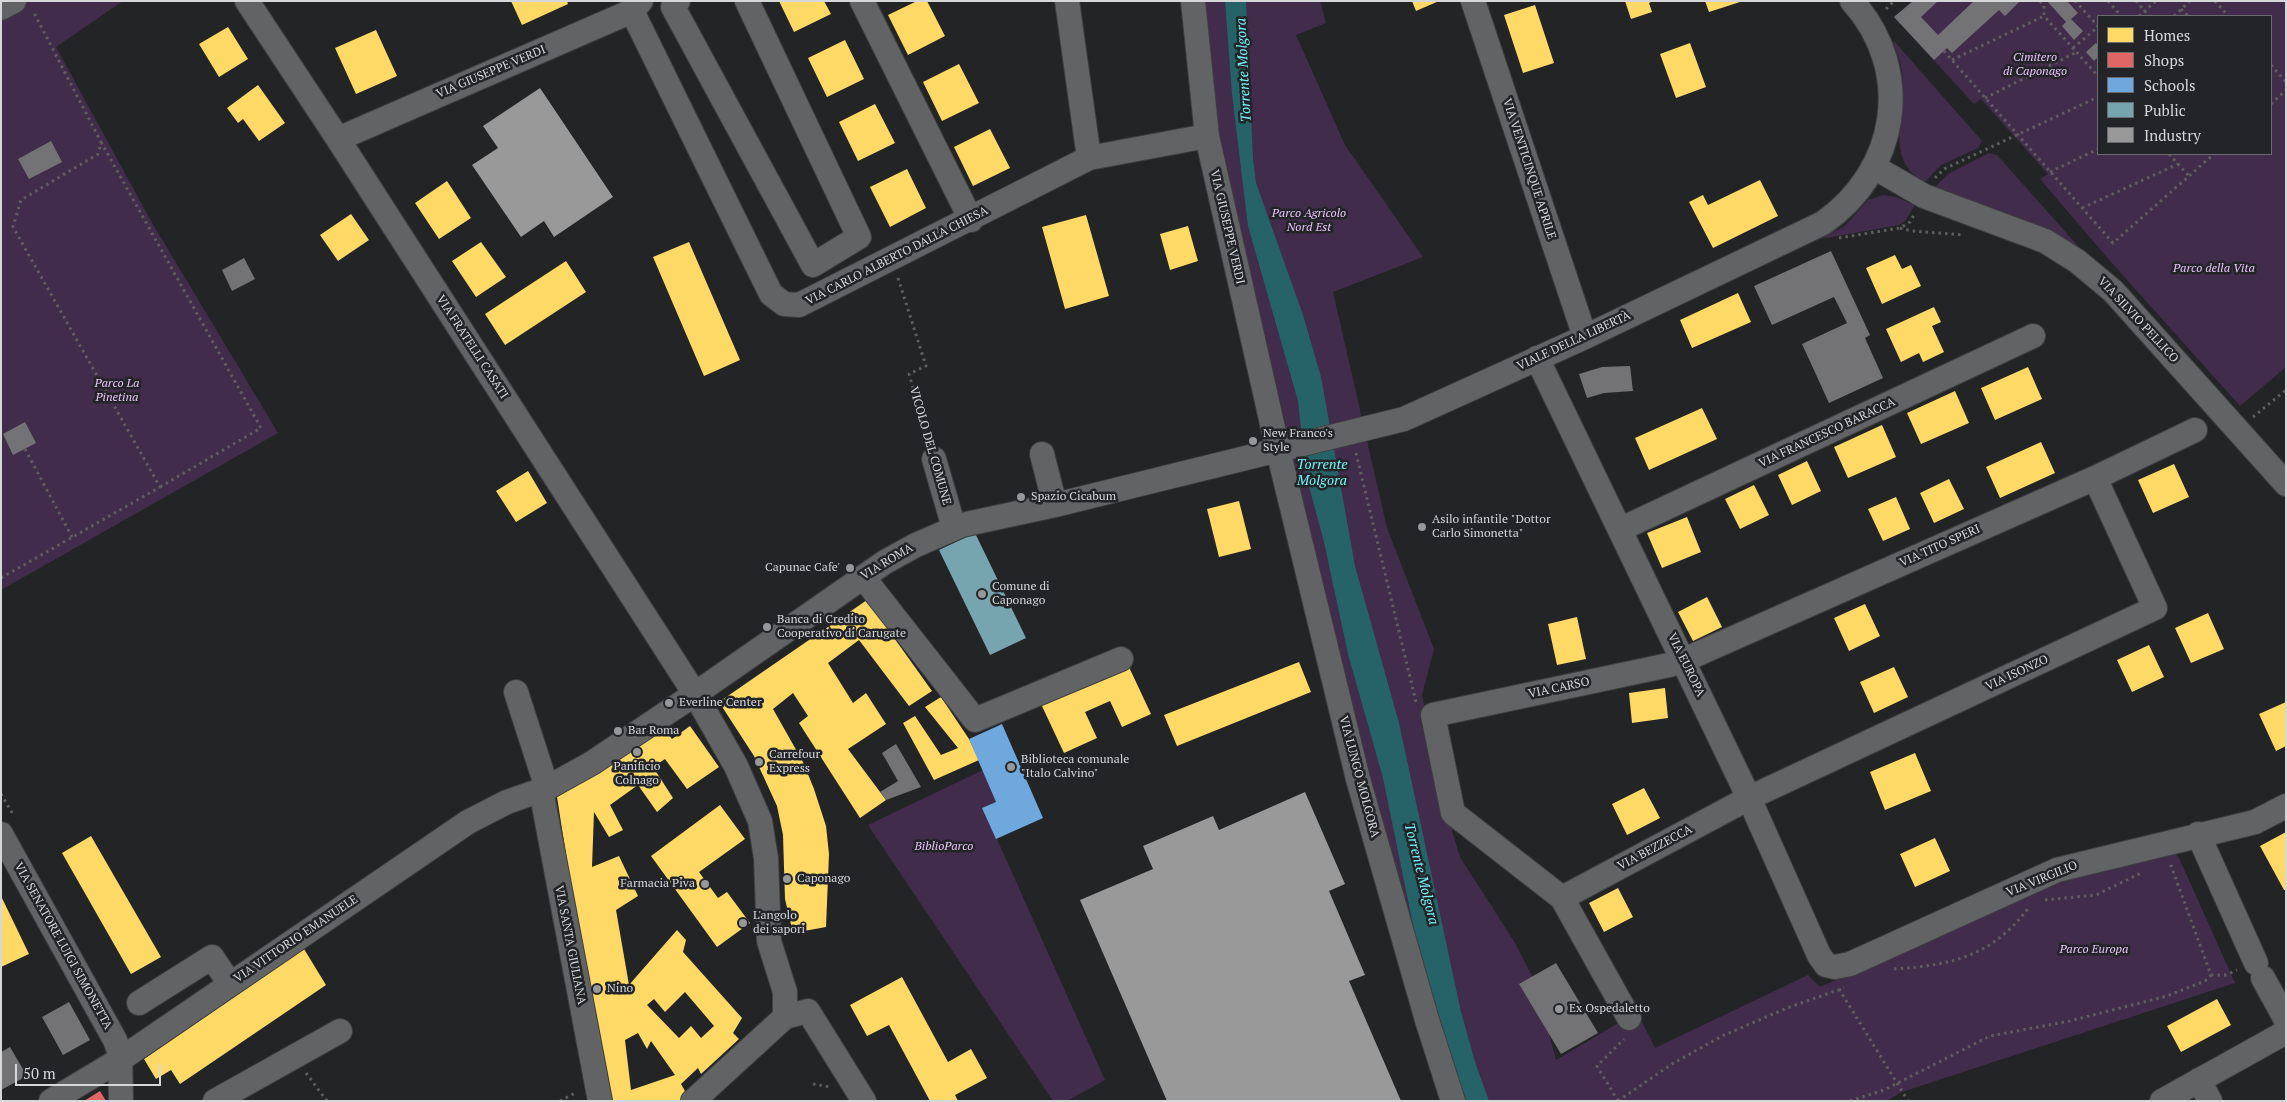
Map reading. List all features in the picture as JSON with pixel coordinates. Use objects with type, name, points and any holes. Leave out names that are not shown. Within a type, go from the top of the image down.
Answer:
[{"type":"street","name":"VIA FRATELLI CASATI","points":[[247,1],[338,138],[695,694],[736,766],[760,821],[766,858],[769,941],[785,992],[785,1017]]},
{"type":"street","points":[[678,1],[673,7],[813,265],[859,237],[747,1]]},
{"type":"street","points":[[862,1],[970,220]]},
{"type":"street","points":[[1067,1],[1089,158]]},
{"type":"street","name":"VIA GIUSEPPE VERDI","points":[[1193,1],[1207,136],[1287,447]]},
{"type":"street","name":"VIA VENTICINQUE APRILE","points":[[1473,1],[1585,337]]},
{"type":"street","name":"VIALE DELLA LIBERTÀ","points":[[1287,447],[1404,419],[1585,337],[1792,239],[1823,223],[1839,211],[1861,186],[1882,152],[1888,124],[1891,80],[1885,55],[1875,33],[1852,1]]},
{"type":"street","points":[[1,8],[23,6]]},
{"type":"street","name":"VIA GIUSEPPE VERDI","points":[[338,138],[636,6]]},
{"type":"street","name":"VIA CARLO ALBERTO DALLA CHIESA","points":[[636,6],[771,294],[784,304],[799,306],[1089,158],[1207,136]]},
{"type":"street","name":"VIA SILVIO PELLICO","points":[[1874,167],[1924,196],[2035,236],[2078,261],[2113,292],[2286,484]]},
{"type":"street","points":[[834,252],[848,281]]},
{"type":"street","name":"VIA FRANCESCO BARACCA","points":[[1620,529],[2033,336]]},
{"type":"street","name":"VIA EUROPA","points":[[1537,358],[1684,660],[1819,954],[1826,965],[1842,977]]},
{"type":"street","name":"VIA TITO SPERI","points":[[1684,660],[2095,478],[2196,430]]},
{"type":"street","name":"VIA ROMA","points":[[544,788],[592,763],[695,694],[863,576],[916,545],[954,528],[1287,447]]},
{"type":"street","name":"VIA LUNGO MOLGORA","points":[[1287,447],[1358,779],[1427,1020],[1453,1101]]},
{"type":"street","points":[[1042,454],[1054,505]]},
{"type":"street","name":"VICOLO DEL COMUNE","points":[[934,459],[954,528]]},
{"type":"street","name":"VIA ISONZO","points":[[1749,798],[2155,608],[2095,478]]},
{"type":"street","points":[[863,576],[975,720],[1121,659]]},
{"type":"street","name":"VIA CARSO","points":[[1433,715],[1670,665],[1684,660]]},
{"type":"street","name":"VIA SANTA GIULIANA","points":[[516,692],[544,788],[600,1101]]},
{"type":"street","points":[[1433,715],[1453,813],[1562,898],[1629,1018]]},
{"type":"street","name":"VIA VITTORIO EMANUELE","points":[[51,1101],[121,1059],[468,822],[507,802],[544,788]]},
{"type":"street","name":"VIA BEZZECCA","points":[[1562,898],[1749,798]]},
{"type":"street","name":"VIA VIRGILIO","points":[[1842,977],[1850,964],[2057,870],[2201,840],[2255,822],[2286,806]]},
{"type":"street","name":"VIA SENATORE LUIGI SIMONETTA","points":[[2,839],[118,1046],[121,1059],[121,1101]]},
{"type":"street","points":[[2201,840],[2259,971],[2286,1020]]},
{"type":"street","points":[[139,1003],[212,957],[230,984]]},
{"type":"street","points":[[693,1101],[785,1017],[808,1011],[864,1101]]},
{"type":"street","points":[[215,1101],[340,1031]]},
{"type":"street","points":[[2162,1101],[2286,1032]]},
{"type":"street","points":[[2199,1080],[2210,1101]]},
{"type":"path","points":[[1886,9],[1894,1]]},
{"type":"path","points":[[2040,1],[2044,6],[2044,16],[2097,75]]},
{"type":"path","points":[[2075,1],[2097,26]]},
{"type":"path","points":[[2108,1],[2120,15]]},
{"type":"path","points":[[2136,1],[2149,15]]},
{"type":"path","points":[[2141,15],[2156,1]]},
{"type":"path","points":[[2175,15],[2190,1]]},
{"type":"path","points":[[2215,1],[2227,15]]},
{"type":"path","points":[[1,578],[261,428],[102,142],[23,6]]},
{"type":"path","points":[[2182,9],[2187,15]]},
{"type":"path","points":[[1952,60],[2044,16]]},
{"type":"path","points":[[2073,48],[2097,28]]},
{"type":"path","points":[[1944,51],[2113,243],[2213,155]]},
{"type":"path","points":[[1985,98],[2077,52]]},
{"type":"path","points":[[2272,66],[2286,82]]},
{"type":"path","points":[[2272,103],[2286,90]]},
{"type":"path","points":[[1833,239],[1900,228],[1910,222],[1934,179],[1944,169],[2018,136],[2097,96]]},
{"type":"path","points":[[102,142],[98,154],[21,200],[13,227],[160,486]]},
{"type":"path","points":[[2050,172],[2097,149]]},
{"type":"path","points":[[2170,155],[2189,176]]},
{"type":"path","points":[[2082,208],[2178,164]]},
{"type":"path","points":[[1900,228],[1912,231],[1974,236]]},
{"type":"path","name":"VICOLO DEL COMUNE","points":[[892,259],[926,366],[909,374],[934,459]]},
{"type":"path","points":[[2238,430],[2286,390]]},
{"type":"path","points":[[1351,432],[1417,706],[1433,715]]},
{"type":"path","points":[[25,449],[72,537]]},
{"type":"path","points":[[1850,1101],[1897,1084],[1990,1036],[2108,1012],[2167,996],[2205,981],[2211,975],[2168,861],[2201,840]]},
{"type":"path","points":[[1887,971],[1958,961],[1976,953],[2004,936],[2031,905],[2045,900],[2096,895],[2144,872]]},
{"type":"path","points":[[1842,977],[1840,991],[1908,1101]]},
{"type":"path","points":[[1629,1018],[1633,1029],[1597,1066],[1618,1101],[1672,1064],[1722,1036],[1787,1008],[1840,991]]},
{"type":"path","points":[[293,1057],[327,1101]]},
{"type":"green space","name":"Parco La Pinetina","points":[[1,1],[123,1],[56,47],[151,221],[278,433],[1,590]]},
{"type":"green space","name":"Parco Agricolo Nord Est","points":[[1197,1],[1320,1],[1326,23],[1296,35],[1345,145],[1423,257],[1333,292],[1387,528],[1434,649],[1422,695],[1452,831],[1460,857],[1515,943],[1535,982],[1556,1060],[1637,1012],[1655,1048],[1808,975],[1820,987],[2070,877],[2175,853],[2180,860],[2235,983],[1902,1092],[1886,1101],[1453,1101],[1289,474],[1286,425],[1217,155]]},
{"type":"green space","points":[[1913,1],[2286,1],[2286,367],[2240,406],[2111,262],[2040,179],[2048,174],[1981,99],[1974,104],[1894,17]]},
{"type":"green space","points":[[1894,41],[1982,141],[1978,148],[1941,165],[1925,182],[1912,173],[1905,162],[1901,150],[1899,136],[1903,80],[1902,70],[1892,42]]},
{"type":"green space","points":[[1989,153],[1997,155],[2087,256],[2050,231],[1935,187],[1948,174]]},
{"type":"green space","points":[[1883,195],[1896,197],[1915,205],[1905,221],[1899,225],[1820,239],[1845,226],[1868,200]]},
{"type":"green space","name":"BiblioParco","points":[[983,770],[996,802],[983,808],[1105,1080],[1067,1101],[1053,1101],[868,825]]},
{"type":"water","name":"Torrente Molgora","points":[[1225,1],[1246,1],[1253,159],[1256,183],[1303,315],[1321,377],[1355,566],[1399,723],[1461,1012],[1476,1065],[1489,1101],[1462,1101],[1419,954],[1383,778],[1348,654],[1324,542],[1306,475],[1298,401],[1248,226],[1232,94]]},
{"type":"building: Homes","points":[[511,1],[567,1],[568,4],[522,25]]},
{"type":"building: Homes","points":[[779,1],[824,1],[831,14],[794,32]]},
{"type":"building: Homes","points":[[917,1],[927,1],[945,36],[908,55],[888,15]]},
{"type":"building: Homes","points":[[1412,1],[1439,1],[1416,11]]},
{"type":"building: Homes","points":[[1625,1],[1653,1],[1649,3],[1652,12],[1631,19]]},
{"type":"building: Homes","points":[[1705,1],[1740,1],[1740,2],[1709,12]]},
{"type":"building: Homes","points":[[1535,5],[1554,63],[1523,73],[1504,15]]},
{"type":"building: Homes","points":[[228,27],[248,59],[219,77],[199,44]]},
{"type":"building: Homes","points":[[376,30],[397,76],[356,94],[335,48]]},
{"type":"building: Homes","points":[[845,40],[864,79],[827,97],[808,58]]},
{"type":"building: Homes","points":[[1690,43],[1706,87],[1676,98],[1660,54]]},
{"type":"building: Homes","points":[[959,64],[979,103],[942,121],[923,82]]},
{"type":"building: Homes","points":[[258,85],[285,123],[259,141],[243,119],[238,123],[227,108]]},
{"type":"building: Homes","points":[[875,104],[895,143],[858,161],[839,122]]},
{"type":"building: Homes","points":[[990,129],[1010,168],[973,186],[954,147]]},
{"type":"building: Homes","points":[[907,169],[926,208],[890,227],[870,187]]},
{"type":"building: Homes","points":[[1760,180],[1778,216],[1713,248],[1689,202],[1703,195],[1708,205]]},
{"type":"building: Homes","points":[[447,181],[471,218],[439,239],[415,203]]},
{"type":"building: Homes","points":[[351,214],[369,240],[338,261],[320,235]]},
{"type":"building: Homes","points":[[1086,215],[1109,296],[1065,309],[1042,227]]},
{"type":"building: Homes","points":[[1188,226],[1198,261],[1170,270],[1160,234]]},
{"type":"building: Homes","points":[[481,242],[506,277],[476,297],[452,261]]},
{"type":"building: Homes","points":[[689,242],[740,360],[704,376],[653,257]]},
{"type":"building: Homes","points":[[1895,255],[1902,269],[1911,265],[1921,286],[1882,304],[1866,268]]},
{"type":"building: Homes","points":[[566,261],[586,292],[505,345],[485,314]]},
{"type":"building: Homes","points":[[1738,293],[1751,322],[1692,348],[1680,320]]},
{"type":"building: Homes","points":[[1934,307],[1941,322],[1932,326],[1944,352],[1923,362],[1919,353],[1901,362],[1886,329]]},
{"type":"building: Homes","points":[[2028,367],[2042,399],[1995,420],[1981,388]]},
{"type":"building: Homes","points":[[1955,391],[1969,423],[1921,444],[1907,413]]},
{"type":"building: Homes","points":[[1702,408],[1717,439],[1649,470],[1635,438]]},
{"type":"building: Homes","points":[[1882,425],[1896,457],[1848,478],[1834,447]]},
{"type":"building: Homes","points":[[2041,442],[2055,473],[2000,498],[1986,467]]},
{"type":"building: Homes","points":[[1807,461],[1821,491],[1792,505],[1778,475]]},
{"type":"building: Homes","points":[[2174,464],[2189,497],[2153,513],[2138,480]]},
{"type":"building: Homes","points":[[528,471],[547,503],[516,522],[496,491]]},
{"type":"building: Homes","points":[[1949,479],[1964,509],[1934,523],[1920,493]]},
{"type":"building: Homes","points":[[1754,485],[1769,515],[1740,529],[1725,499]]},
{"type":"building: Homes","points":[[1896,497],[1910,529],[1883,541],[1868,509]]},
{"type":"building: Homes","points":[[1239,501],[1251,549],[1219,557],[1207,509]]},
{"type":"building: Homes","points":[[1687,517],[1701,552],[1662,568],[1647,533]]},
{"type":"building: Homes","points":[[1707,597],[1722,627],[1693,641],[1678,612]]},
{"type":"building: Homes","points":[[867,600],[932,691],[909,706],[859,640],[828,663],[853,703],[866,693],[886,724],[848,749],[886,800],[860,818],[799,723],[808,716],[793,693],[773,709],[803,762],[814,789],[826,826],[829,854],[826,927],[793,933],[785,899],[783,835],[777,806],[754,756],[719,702]]},
{"type":"building: Homes","points":[[1865,604],[1880,636],[1849,651],[1834,618]]},
{"type":"building: Homes","points":[[2208,613],[2224,649],[2191,663],[2175,628]]},
{"type":"building: Homes","points":[[1577,617],[1586,659],[1557,665],[1548,624]]},
{"type":"building: Homes","points":[[2149,645],[2164,677],[2132,692],[2117,660]]},
{"type":"building: Homes","points":[[1299,662],[1311,692],[1177,746],[1164,715]]},
{"type":"building: Homes","points":[[1128,665],[1151,714],[1122,727],[1110,701],[1085,712],[1097,738],[1064,753],[1041,704]]},
{"type":"building: Homes","points":[[1894,667],[1908,697],[1874,713],[1860,682]]},
{"type":"building: Homes","points":[[1665,688],[1668,718],[1632,723],[1629,693]]},
{"type":"building: Homes","points":[[941,697],[969,739],[979,760],[934,780],[903,723],[915,716],[941,755],[958,748],[925,707]]},
{"type":"building: Homes","points":[[2286,702],[2286,746],[2276,751],[2259,714]]},
{"type":"building: Homes","points":[[690,726],[719,767],[687,789],[665,759],[653,767],[673,798],[657,812],[638,785],[610,805],[623,830],[609,837],[594,812],[592,867],[619,856],[638,896],[616,910],[629,985],[677,930],[686,940],[683,952],[742,1018],[733,1033],[739,1039],[701,1074],[698,1068],[681,1084],[690,1100],[611,1101],[601,1040],[595,1020],[576,918],[557,797],[594,775],[663,727],[672,739]],"holes":[[[685,992],[714,1026],[701,1038],[691,1026],[679,1038],[647,1005],[654,999],[665,1012]],[[638,1033],[647,1049],[651,1041],[675,1075],[631,1090],[625,1040]]]},
{"type":"building: Homes","points":[[1915,753],[1931,791],[1885,810],[1870,772]]},
{"type":"building: Homes","points":[[1644,788],[1660,818],[1627,835],[1612,804]]},
{"type":"building: Homes","points":[[720,805],[745,839],[699,872],[718,898],[727,892],[750,923],[717,947],[651,856]]},
{"type":"building: Homes","points":[[2286,832],[2286,890],[2284,890],[2260,846]]},
{"type":"building: Homes","points":[[91,836],[161,957],[131,974],[62,853]]},
{"type":"building: Homes","points":[[1935,838],[1950,871],[1915,887],[1900,854]]},
{"type":"building: Homes","points":[[1618,888],[1633,917],[1604,932],[1589,903]]},
{"type":"building: Homes","points":[[1,896],[29,954],[1,967]]},
{"type":"building: Homes","points":[[304,949],[326,985],[180,1084],[171,1070],[156,1079],[144,1059]]},
{"type":"building: Homes","points":[[902,977],[948,1062],[971,1049],[987,1078],[955,1095],[958,1101],[930,1101],[889,1025],[867,1036],[850,1005]]},
{"type":"building: Homes","points":[[2217,999],[2231,1025],[2181,1052],[2167,1026]]},
{"type":"building: Shops","points":[[100,1091],[106,1101],[84,1101]]},
{"type":"building: Schools","points":[[1002,724],[1043,818],[996,839],[982,808],[996,802],[969,739]]},
{"type":"building: Public","name":"Comune di Caponago","points":[[975,533],[1026,638],[990,655],[939,550]]},
{"type":"building: Industry","points":[[540,88],[613,197],[554,237],[544,221],[521,237],[472,165],[498,148],[483,126]]},
{"type":"building: Industry","points":[[1305,792],[1345,884],[1329,891],[1365,975],[1349,981],[1401,1101],[1167,1101],[1080,900],[1153,869],[1143,846],[1213,816],[1219,830]]},
{"type":"building: Other","points":[[1913,1],[1938,1],[1921,17],[1938,35],[1974,1],[2020,1],[2005,16],[1999,10],[1952,53],[1947,48],[1934,60],[1894,17]]},
{"type":"building: Other","points":[[2047,1],[2067,1],[2078,13],[2071,19],[2083,31],[2074,40],[2062,26],[2066,22]]},
{"type":"building: Other","points":[[2096,43],[2097,58],[2094,61],[2086,52]]},
{"type":"building: Other","points":[[51,141],[62,162],[29,179],[18,159]]},
{"type":"building: Other","points":[[1831,251],[1870,335],[1865,338],[1883,378],[1829,403],[1802,344],[1847,323],[1834,297],[1772,325],[1754,286]]},
{"type":"building: Other","points":[[244,258],[255,279],[232,291],[222,270]]},
{"type":"building: Other","points":[[1630,366],[1633,391],[1604,393],[1587,398],[1579,374],[1602,367]]},
{"type":"building: Other","points":[[25,422],[36,443],[13,455],[3,434]]},
{"type":"building: Other","points":[[896,744],[921,787],[886,800],[880,792],[898,781],[882,753]]},
{"type":"building: Other","name":"Ex Ospedaletto","points":[[1556,963],[1598,1033],[1561,1054],[1519,984]]},
{"type":"building: Other","points":[[69,1002],[90,1040],[63,1055],[42,1017]]},
{"type":"building: Other","points":[[10,1047],[27,1076],[1,1090],[1,1052]]},
{"type":"place","name":"New Franco's Style","points":[[1253,441]]},
{"type":"place","name":"Spazio Cicabum","points":[[1021,497]]},
{"type":"place","name":"Asilo infantile \"Dottor Carlo Simonetta\"","points":[[1422,527]]},
{"type":"place","name":"Capunac Cafe'","points":[[850,568]]},
{"type":"place","name":"Comune di Caponago","points":[[982,594]]},
{"type":"place","name":"Banca di Credito Cooperativo di Carugate","points":[[767,627]]},
{"type":"place","name":"Everline Center","points":[[669,703]]},
{"type":"place","name":"Bar Roma","points":[[618,731]]},
{"type":"place","name":"Panificio Colnago","points":[[637,752]]},
{"type":"place","name":"Carrefour Express","points":[[759,762]]},
{"type":"place","name":"Biblioteca comunale \"Italo Calvino\"","points":[[1011,767]]},
{"type":"place","name":"Caponago","points":[[787,879]]},
{"type":"place","name":"Farmacia Piva","points":[[705,884]]},
{"type":"place","name":"L'angolo dei sapori","points":[[743,923]]},
{"type":"place","name":"Nino","points":[[597,989]]},
{"type":"place","name":"Ex Ospedaletto","points":[[1559,1009]]},
{"type":"park label","name":"Cimitero di Caponago","points":[[2035,65]]},
{"type":"park label","name":"Parco della Vita","points":[[2214,269]]},
{"type":"park label","name":"Parco Europa","points":[[2094,950]]}]
